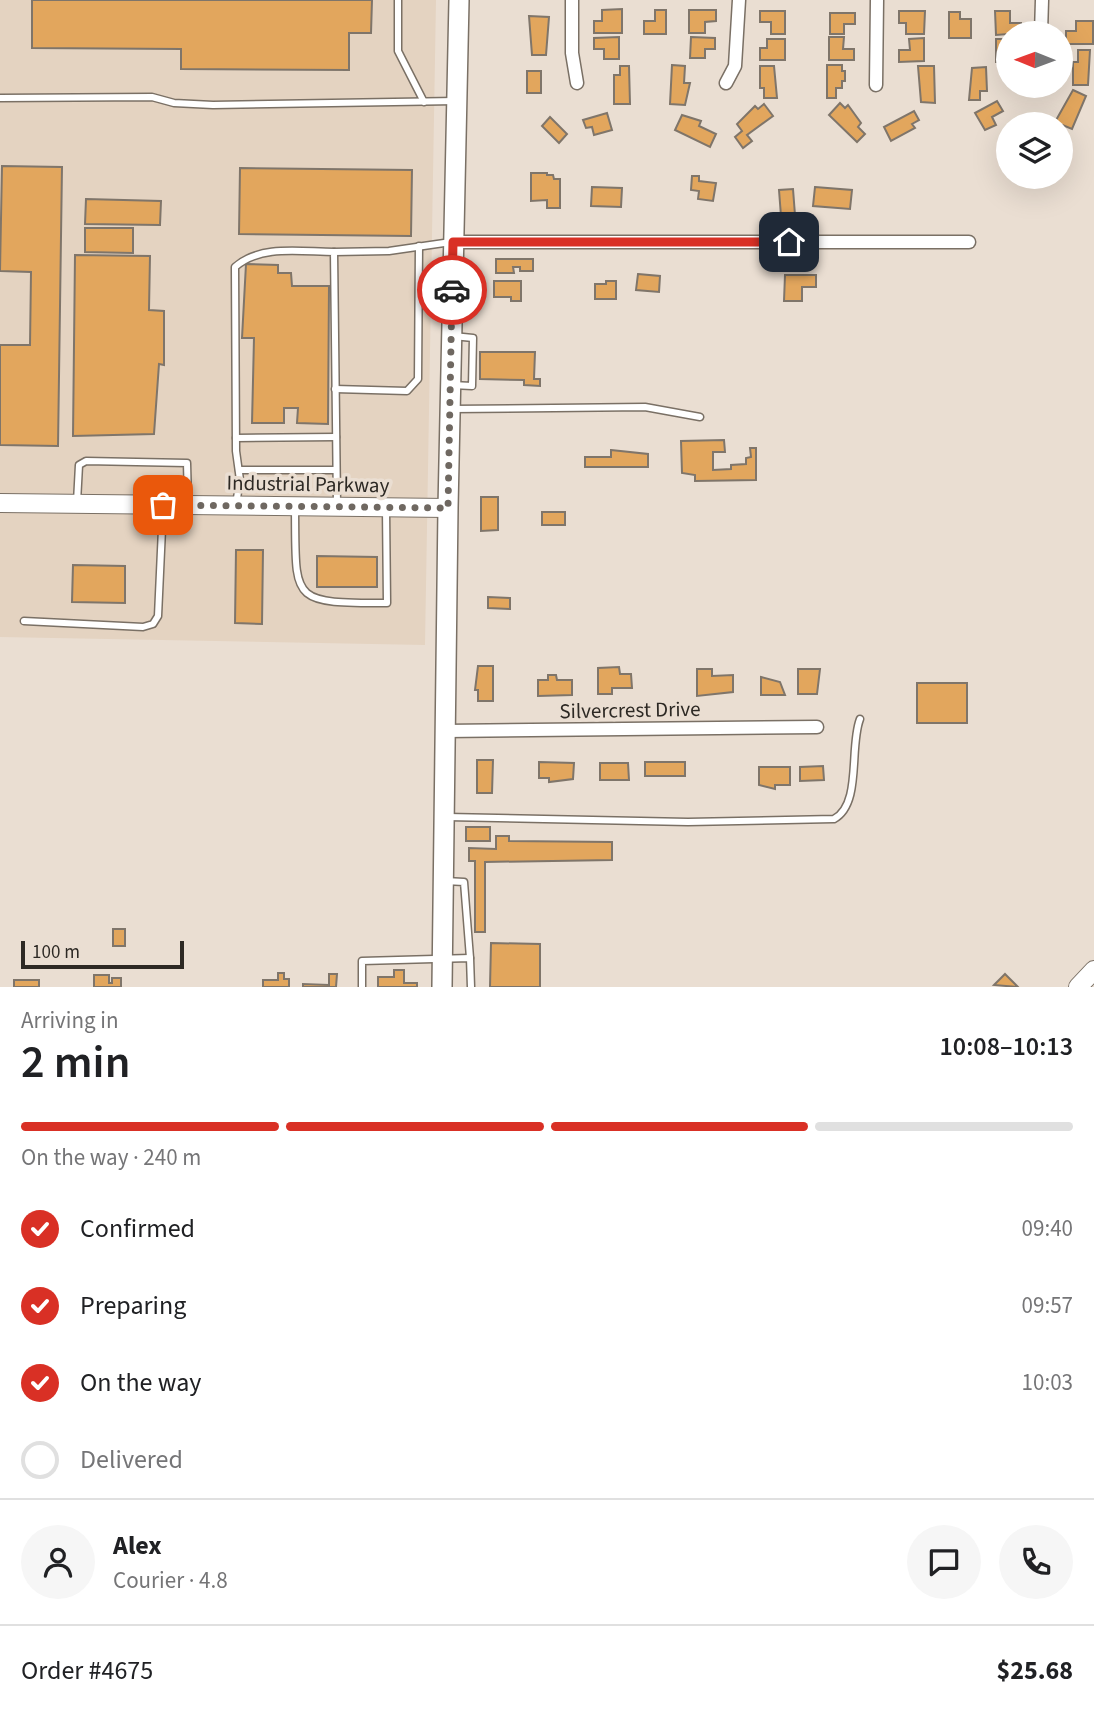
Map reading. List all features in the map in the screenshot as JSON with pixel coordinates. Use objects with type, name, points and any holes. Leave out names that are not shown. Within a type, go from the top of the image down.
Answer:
[{"type":"main road","points":[[442,987],[450,384],[460,0]]},
{"type":"street","points":[[572,0],[572,53],[577,83]]},
{"type":"street","points":[[726,83],[735,66],[739,0]]},
{"type":"street","points":[[876,85],[877,0]]},
{"type":"street","points":[[1041,21],[1042,0]]},
{"type":"street","points":[[453,242],[969,242]]},
{"type":"street","name":"Industrial Parkway","points":[[0,503],[448,508]]},
{"type":"street","name":"Silvercrest Drive","points":[[444,731],[817,727]]},
{"type":"street","points":[[1077,987],[1094,970]]},
{"type":"lane","points":[[398,0],[398,51],[424,102]]},
{"type":"lane","points":[[0,97],[152,97],[174,103],[213,105],[457,101]]},
{"type":"lane","points":[[236,506],[239,470],[236,438],[235,267],[244,259],[271,251],[334,252],[453,242]]},
{"type":"lane","points":[[335,389],[407,391],[415,386],[418,379],[419,246]]},
{"type":"lane","points":[[334,252],[337,507]]},
{"type":"lane","points":[[450,409],[635,407],[700,417]]},
{"type":"lane","points":[[236,438],[336,437]]},
{"type":"lane","points":[[77,504],[79,465],[86,461],[187,463],[188,505]]},
{"type":"lane","points":[[239,470],[336,470]]},
{"type":"lane","points":[[24,621],[142,627],[153,624],[158,616],[163,505]]},
{"type":"lane","points":[[295,506],[295,571],[299,589],[314,600],[346,603],[387,603],[386,508]]},
{"type":"lane","points":[[444,817],[688,822],[834,819],[844,811],[850,799],[853,744],[860,719]]},
{"type":"lane","points":[[443,881],[464,882],[471,987]]},
{"type":"lane","points":[[362,987],[362,961],[442,961],[470,958]]},
{"type":"shaded area","points":[[0,0],[436,0],[425,645],[0,637]]},
{"type":"building","points":[[32,0],[372,0],[371,33],[349,33],[349,70],[181,69],[181,49],[32,48]]},
{"type":"building","points":[[622,9],[622,33],[594,33],[594,21],[602,21],[602,10]]},
{"type":"building","points":[[655,10],[666,10],[666,34],[644,34],[644,21],[655,21]]},
{"type":"building","points":[[689,10],[716,10],[716,21],[705,22],[705,33],[689,33]]},
{"type":"building","points":[[760,11],[785,11],[785,34],[771,34],[771,22],[760,22]]},
{"type":"building","points":[[899,11],[925,11],[924,34],[906,34],[906,23],[899,23]]},
{"type":"building","points":[[995,11],[1010,11],[1010,21],[996,21],[996,35]]},
{"type":"building","points":[[949,12],[960,12],[960,19],[971,19],[971,38],[949,38]]},
{"type":"building","points":[[830,13],[855,13],[855,24],[844,24],[844,34],[830,34]]},
{"type":"building","points":[[529,16],[549,17],[546,55],[532,55]]},
{"type":"building","points":[[1076,21],[1093,21],[1093,44],[1073,44],[1073,31],[1076,31]]},
{"type":"building","points":[[619,37],[619,59],[604,59],[604,49],[594,49],[594,38]]},
{"type":"building","points":[[691,37],[715,38],[715,49],[705,49],[705,58],[690,58]]},
{"type":"building","points":[[829,37],[844,37],[843,49],[854,49],[854,60],[829,60]]},
{"type":"building","points":[[924,38],[924,61],[899,62],[899,50],[910,50],[909,39]]},
{"type":"building","points":[[767,39],[785,39],[785,60],[760,60],[760,48],[767,48]]},
{"type":"building","points":[[1078,50],[1090,50],[1088,85],[1073,85],[1073,62],[1078,62]]},
{"type":"building","points":[[672,65],[685,66],[684,83],[690,83],[685,105],[670,104]]},
{"type":"building","points":[[827,65],[842,65],[842,71],[845,71],[842,88],[836,88],[836,98],[827,98]]},
{"type":"building","points":[[620,66],[629,66],[630,104],[614,104],[614,75],[620,75]]},
{"type":"building","points":[[760,66],[774,66],[777,98],[764,98],[764,88],[760,88]]},
{"type":"building","points":[[918,66],[934,66],[935,103],[921,102]]},
{"type":"building","points":[[986,67],[987,91],[980,91],[980,100],[969,100],[972,68]]},
{"type":"building","points":[[527,71],[541,71],[541,93],[527,93]]},
{"type":"building","points":[[1073,90],[1086,96],[1073,127],[1073,112],[1061,112],[1068,98],[1073,98]]},
{"type":"building","points":[[997,101],[1003,111],[996,112],[992,117],[996,125],[985,130],[975,113]]},
{"type":"building","points":[[840,103],[845,108],[848,105],[861,123],[858,127],[865,134],[857,142],[829,115]]},
{"type":"building","points":[[764,104],[773,116],[747,135],[752,141],[743,148],[735,137],[742,131],[737,124],[755,106],[758,109]]},
{"type":"building","points":[[914,111],[919,120],[912,124],[915,128],[891,141],[884,127]]},
{"type":"building","points":[[607,113],[612,130],[594,135],[592,127],[586,128],[583,120]]},
{"type":"building","points":[[682,115],[701,121],[699,126],[716,134],[710,147],[675,130]]},
{"type":"building","points":[[550,117],[567,134],[559,143],[542,126]]},
{"type":"building","points":[[2,166],[62,167],[58,446],[0,445],[0,345],[30,345],[31,272],[0,271]]},
{"type":"building","points":[[240,168],[412,170],[411,236],[239,234]]},
{"type":"building","points":[[531,173],[547,173],[553,175],[554,179],[560,179],[560,208],[547,208],[547,200],[531,201]]},
{"type":"building","points":[[692,176],[699,176],[699,181],[716,183],[713,201],[698,199],[699,191],[691,190]]},
{"type":"building","points":[[592,187],[622,188],[621,207],[591,206]]},
{"type":"building","points":[[815,187],[852,190],[850,209],[813,206]]},
{"type":"building","points":[[793,189],[795,215],[781,216],[779,190]]},
{"type":"building","points":[[86,199],[161,201],[160,225],[85,224]]},
{"type":"building","points":[[85,228],[133,228],[133,253],[85,252]]},
{"type":"building","points":[[75,255],[150,256],[149,310],[164,311],[164,365],[159,364],[154,434],[73,436]]},
{"type":"building","points":[[496,259],[533,259],[533,271],[520,271],[520,267],[513,267],[514,273],[496,273]]},
{"type":"building","points":[[246,264],[278,265],[278,273],[291,273],[292,286],[329,286],[328,424],[297,423],[298,408],[284,408],[284,423],[252,423],[254,338],[242,338]]},
{"type":"building","points":[[638,274],[660,276],[659,292],[636,290]]},
{"type":"building","points":[[785,275],[816,275],[816,287],[802,287],[802,301],[784,301]]},
{"type":"building","points":[[494,281],[521,281],[521,301],[511,301],[511,297],[494,297]]},
{"type":"building","points":[[606,281],[616,281],[616,299],[595,299],[595,284],[606,284]]},
{"type":"building","points":[[480,352],[535,352],[534,379],[540,379],[540,386],[524,385],[524,380],[480,379]]},
{"type":"building","points":[[724,440],[725,452],[713,452],[713,470],[731,469],[731,465],[746,464],[746,458],[751,457],[750,448],[756,448],[756,480],[695,481],[695,475],[682,473],[681,441]]},
{"type":"building","points":[[611,450],[648,454],[648,467],[585,467],[585,457],[611,457]]},
{"type":"building","points":[[481,497],[498,497],[498,530],[481,531]]},
{"type":"building","points":[[542,512],[565,512],[565,525],[542,525]]},
{"type":"building","points":[[236,550],[263,550],[262,624],[235,623]]},
{"type":"building","points":[[317,556],[377,557],[377,587],[317,587]]},
{"type":"building","points":[[73,565],[125,566],[125,603],[72,602]]},
{"type":"building","points":[[488,597],[510,598],[510,609],[488,608]]},
{"type":"building","points":[[478,666],[493,666],[493,701],[478,701],[478,690],[475,690]]},
{"type":"building","points":[[619,667],[620,674],[631,674],[632,688],[612,688],[612,694],[598,694],[598,668]]},
{"type":"building","points":[[697,669],[712,669],[712,676],[733,675],[733,692],[697,696]]},
{"type":"building","points":[[798,669],[820,669],[817,694],[798,694]]},
{"type":"building","points":[[548,675],[556,675],[557,680],[572,680],[572,695],[538,696],[538,680],[548,680]]},
{"type":"building","points":[[761,677],[780,682],[785,695],[761,695]]},
{"type":"building","points":[[917,683],[967,683],[967,723],[917,723]]},
{"type":"building","points":[[477,760],[493,760],[492,793],[477,793]]},
{"type":"building","points":[[539,762],[574,763],[573,779],[549,782],[549,778],[539,778]]},
{"type":"building","points":[[645,762],[685,762],[685,776],[645,776]]},
{"type":"building","points":[[600,763],[628,763],[629,780],[600,780]]},
{"type":"building","points":[[823,766],[824,780],[800,781],[800,767]]},
{"type":"building","points":[[759,767],[790,767],[790,785],[775,785],[775,789],[759,785]]},
{"type":"building","points":[[466,827],[490,827],[490,841],[466,841]]},
{"type":"building","points":[[496,836],[509,836],[509,841],[612,842],[612,860],[485,862],[485,932],[475,932],[475,861],[469,861],[469,848],[496,849]]},
{"type":"building","points":[[113,929],[125,929],[125,946],[113,946]]},
{"type":"building","points":[[491,943],[540,944],[540,987],[490,987]]},
{"type":"building","points":[[394,970],[404,970],[404,983],[417,983],[417,987],[378,987],[378,977],[394,977]]},
{"type":"building","points":[[278,973],[284,973],[284,979],[289,979],[289,987],[263,987],[263,980],[278,980]]},
{"type":"building","points":[[329,974],[337,974],[336,987],[303,987],[303,984],[329,985]]},
{"type":"building","points":[[1005,974],[1018,987],[994,985]]},
{"type":"building","points":[[94,975],[109,975],[109,983],[112,983],[112,978],[121,978],[121,987],[94,987]]},
{"type":"building","points":[[14,980],[39,980],[39,987],[14,987]]},
{"type":"way so far","points":[[163,505],[448,508],[452,290]]},
{"type":"route","points":[[452,290],[453,242],[789,242]]}]
